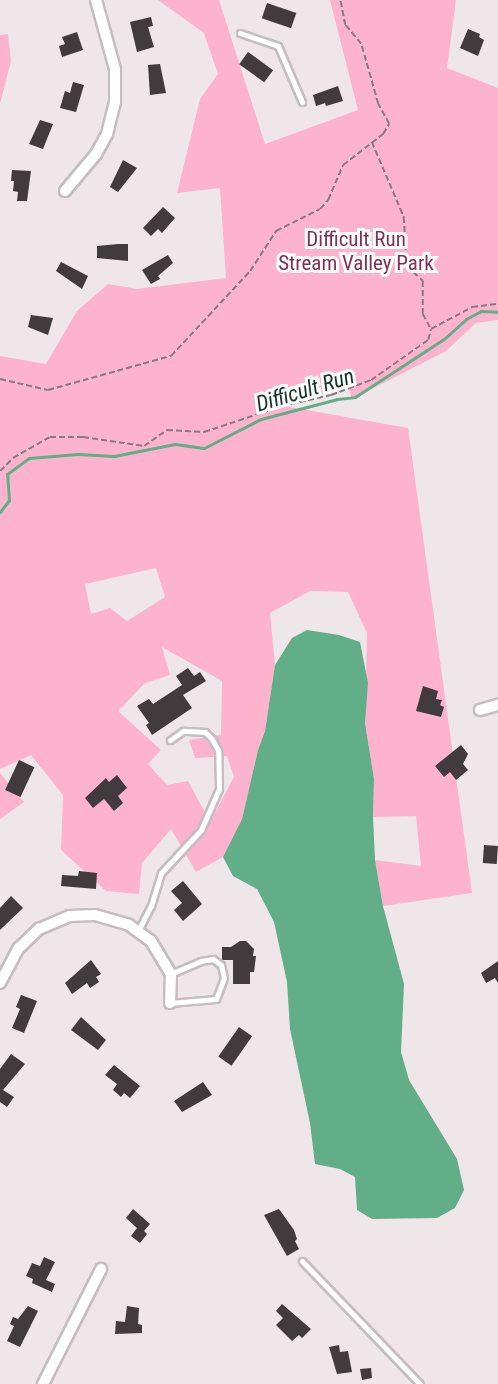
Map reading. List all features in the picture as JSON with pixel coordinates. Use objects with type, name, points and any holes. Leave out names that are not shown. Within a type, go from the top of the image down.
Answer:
[{"type":"street","points":[[64,191],[78,178],[99,149],[107,134],[116,102],[115,69],[96,0]]},
{"type":"street","points":[[480,710],[498,705]]},
{"type":"street","points":[[0,983],[26,940],[39,929],[61,919],[95,915],[113,918],[138,931],[161,954],[171,974],[170,1003]]},
{"type":"street","points":[[43,1384],[101,1269]]},
{"type":"lane","points":[[240,33],[278,46],[302,102]]},
{"type":"lane","points":[[138,931],[151,906],[161,873],[201,830],[219,789],[218,750],[212,739],[204,732],[183,731],[170,740]]},
{"type":"lane","points":[[170,1003],[216,999],[225,978],[221,965],[213,959],[201,961],[171,974]]},
{"type":"lane","points":[[302,1261],[420,1384]]},
{"type":"path","points":[[0,379],[48,390],[171,356],[245,278],[276,231],[320,209],[328,200],[343,165],[351,156],[367,148],[372,141],[383,134],[389,124],[378,104],[362,44],[345,25],[340,0]]},
{"type":"path","points":[[0,471],[13,458],[50,437],[83,437],[144,446],[167,430],[204,432],[282,406],[331,395],[381,374],[428,340],[431,329],[423,314],[423,281],[407,266],[404,218],[372,141]]},
{"type":"path","points":[[431,329],[472,307],[498,304]]},
{"type":"green space","name":"Difficult Run Stream Valley Park","points":[[158,0],[219,0],[265,144],[358,110],[330,0],[456,0],[447,68],[498,88],[498,320],[476,323],[446,351],[352,399],[348,387],[284,406],[408,428],[472,893],[383,906],[375,860],[421,866],[416,816],[373,817],[374,779],[365,723],[367,633],[348,592],[310,591],[270,613],[275,665],[265,731],[258,750],[242,819],[223,857],[196,872],[171,829],[142,863],[139,894],[106,891],[61,850],[63,795],[31,755],[0,769],[0,356],[46,364],[77,311],[108,284],[137,289],[226,278],[220,188],[177,193],[200,99],[218,74],[204,33]],"holes":[[[156,568],[165,597],[127,621],[110,608],[91,614],[85,584]],[[162,647],[222,681],[221,735],[189,740],[195,758],[227,756],[234,777],[210,822],[188,781],[167,785],[148,764],[161,750],[118,711],[145,683],[170,675]]]},
{"type":"green space","points":[[8,34],[11,61],[0,104],[0,35]]},
{"type":"green space","points":[[0,773],[24,802],[0,819]]},
{"type":"shaded area","points":[[307,630],[339,635],[360,642],[368,683],[365,723],[374,779],[375,860],[383,906],[404,984],[401,1052],[409,1080],[457,1159],[464,1190],[455,1208],[437,1218],[372,1219],[357,1210],[355,1177],[340,1169],[315,1164],[310,1123],[290,1029],[287,982],[274,922],[257,889],[233,876],[223,857],[242,819],[258,750],[265,731],[275,665],[292,638]]},
{"type":"building","points":[[267,3],[296,13],[291,28],[262,18]]},
{"type":"building","points":[[151,17],[153,26],[148,27],[154,47],[137,52],[130,22]]},
{"type":"building","points":[[468,29],[480,34],[479,37],[484,40],[478,56],[460,48]]},
{"type":"building","points":[[77,32],[83,50],[62,57],[59,46],[65,44],[62,37]]},
{"type":"building","points":[[248,52],[273,70],[264,82],[239,64]]},
{"type":"building","points":[[160,64],[166,93],[150,95],[148,65]]},
{"type":"building","points":[[73,82],[84,85],[76,112],[60,108],[65,91],[70,93]]},
{"type":"building","points":[[338,86],[343,101],[326,106],[325,103],[316,106],[313,95]]},
{"type":"building","points":[[40,120],[53,124],[43,149],[29,144]]},
{"type":"building","points":[[123,160],[137,168],[118,192],[110,187]]},
{"type":"building","points":[[12,170],[31,171],[27,201],[17,201],[18,192],[13,191],[14,181],[11,181]]},
{"type":"building","points":[[163,207],[175,218],[162,233],[158,229],[151,236],[143,228]]},
{"type":"building","points":[[128,244],[128,261],[97,258],[97,246]]},
{"type":"building","points":[[168,255],[173,263],[158,276],[160,279],[151,284],[142,270]]},
{"type":"building","points":[[61,262],[88,276],[82,289],[56,271]]},
{"type":"building","points":[[31,315],[53,318],[48,335],[28,327]]},
{"type":"building","points":[[188,668],[194,676],[200,672],[206,681],[183,695],[192,708],[152,735],[146,725],[149,723],[137,706],[149,699],[153,704],[182,685],[176,676]]},
{"type":"building","points":[[423,686],[438,691],[436,699],[442,700],[440,705],[444,707],[441,717],[416,711]]},
{"type":"building","points":[[461,745],[468,754],[463,764],[468,770],[456,780],[450,772],[444,777],[435,766]]},
{"type":"building","points":[[19,760],[34,767],[20,797],[5,790]]},
{"type":"building","points":[[117,775],[127,788],[118,796],[123,803],[114,811],[104,799],[93,808],[85,798],[106,778],[109,782]]},
{"type":"building","points":[[484,845],[498,846],[497,864],[483,863]]},
{"type":"building","points":[[79,871],[97,873],[96,889],[61,886],[62,875],[78,876]]},
{"type":"building","points":[[183,881],[202,904],[183,921],[174,910],[182,903],[171,891]]},
{"type":"building","points":[[11,896],[23,908],[0,930],[0,908]]},
{"type":"building","points":[[240,941],[246,941],[254,949],[253,956],[256,956],[254,972],[250,972],[250,984],[233,984],[233,960],[222,960],[222,947],[231,947]]},
{"type":"building","points":[[91,960],[101,974],[96,977],[99,982],[90,988],[87,983],[72,994],[65,983]]},
{"type":"building","points":[[498,961],[498,983],[495,978],[486,983],[481,973]]},
{"type":"building","points":[[21,995],[37,1001],[24,1033],[12,1028],[20,1009],[16,1007]]},
{"type":"building","points":[[81,1017],[106,1040],[98,1050],[71,1030]]},
{"type":"building","points":[[239,1027],[252,1036],[231,1066],[218,1056]]},
{"type":"building","points":[[11,1054],[25,1064],[3,1090],[14,1097],[7,1107],[0,1102],[0,1069]]},
{"type":"building","points":[[114,1065],[140,1086],[130,1098],[124,1093],[121,1097],[113,1090],[117,1084],[105,1075]]},
{"type":"building","points":[[203,1082],[212,1095],[182,1112],[174,1101]]},
{"type":"building","points":[[133,1209],[150,1224],[144,1231],[147,1234],[140,1243],[131,1236],[137,1228],[126,1218]]},
{"type":"building","points":[[279,1209],[294,1230],[297,1239],[295,1241],[299,1249],[287,1256],[264,1215]]},
{"type":"building","points":[[44,1257],[55,1262],[46,1280],[55,1284],[52,1292],[32,1283],[33,1279],[26,1276],[32,1263],[40,1266]]},
{"type":"building","points":[[282,1304],[311,1329],[302,1338],[299,1335],[292,1341],[276,1325],[283,1318],[276,1311]]},
{"type":"building","points":[[28,1306],[38,1311],[20,1347],[7,1341],[14,1326],[10,1324],[13,1317],[18,1319]]},
{"type":"building","points":[[127,1306],[139,1308],[138,1324],[142,1325],[142,1333],[115,1334],[116,1321],[125,1322]]},
{"type":"building","points":[[339,1345],[340,1352],[348,1351],[352,1372],[337,1374],[329,1347]]},
{"type":"building","points":[[371,1368],[372,1378],[362,1380],[360,1369]]},
{"type":"waterway","name":"Difficult Run","points":[[0,512],[9,500],[7,474],[29,458],[78,454],[114,456],[175,444],[204,448],[261,419],[337,399],[355,397],[444,339],[466,319],[481,311],[498,312]]}]
